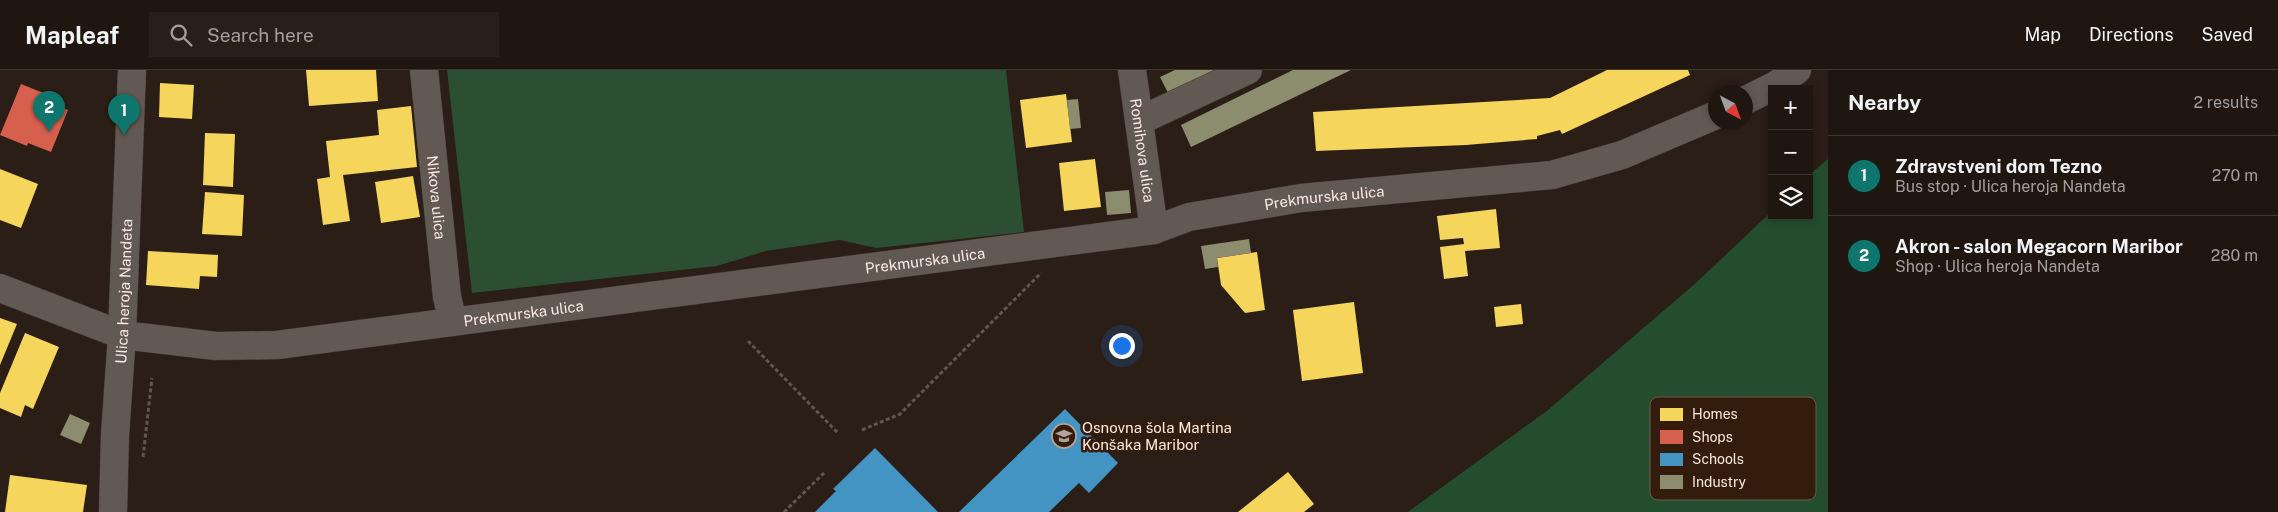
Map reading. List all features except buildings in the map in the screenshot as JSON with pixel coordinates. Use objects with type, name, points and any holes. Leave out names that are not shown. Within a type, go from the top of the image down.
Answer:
[{"type":"street","name":"Ulica heroja Nandeta","points":[[113,512],[132,70]]},
{"type":"street","name":"Nikova ulica","points":[[424,70],[447,297],[453,322]]},
{"type":"street","name":"Romihova ulica","points":[[1132,70],[1154,230]]},
{"type":"street","points":[[1139,121],[1248,70]]},
{"type":"street","points":[[1753,96],[1776,85],[1797,70]]},
{"type":"street","name":"Prekmurska ulica","points":[[0,288],[122,335],[216,346],[277,345],[1154,230],[1189,216],[1301,198],[1552,175],[1622,154],[1708,118]]},
{"type":"path","points":[[862,430],[900,414],[1041,273]]},
{"type":"path","points":[[748,341],[838,433]]},
{"type":"path","points":[[142,464],[152,378]]},
{"type":"path","points":[[784,512],[824,473]]},
{"type":"green space","points":[[447,70],[1006,70],[1024,232],[876,248],[840,240],[766,251],[717,266],[472,293]]},
{"type":"green space","points":[[1828,159],[1828,512],[1408,512],[1548,410],[1697,282],[1768,215],[1768,220],[1813,220],[1813,172]]},
{"type":"place","name":"Akron - salon Megacorn Maribor","points":[[49,132]]},
{"type":"place","name":"Zdravstveni dom Tezno","points":[[124,135]]},
{"type":"place","name":"Osnovna šola Martina Konšaka Maribor","points":[[1064,436]]}]
